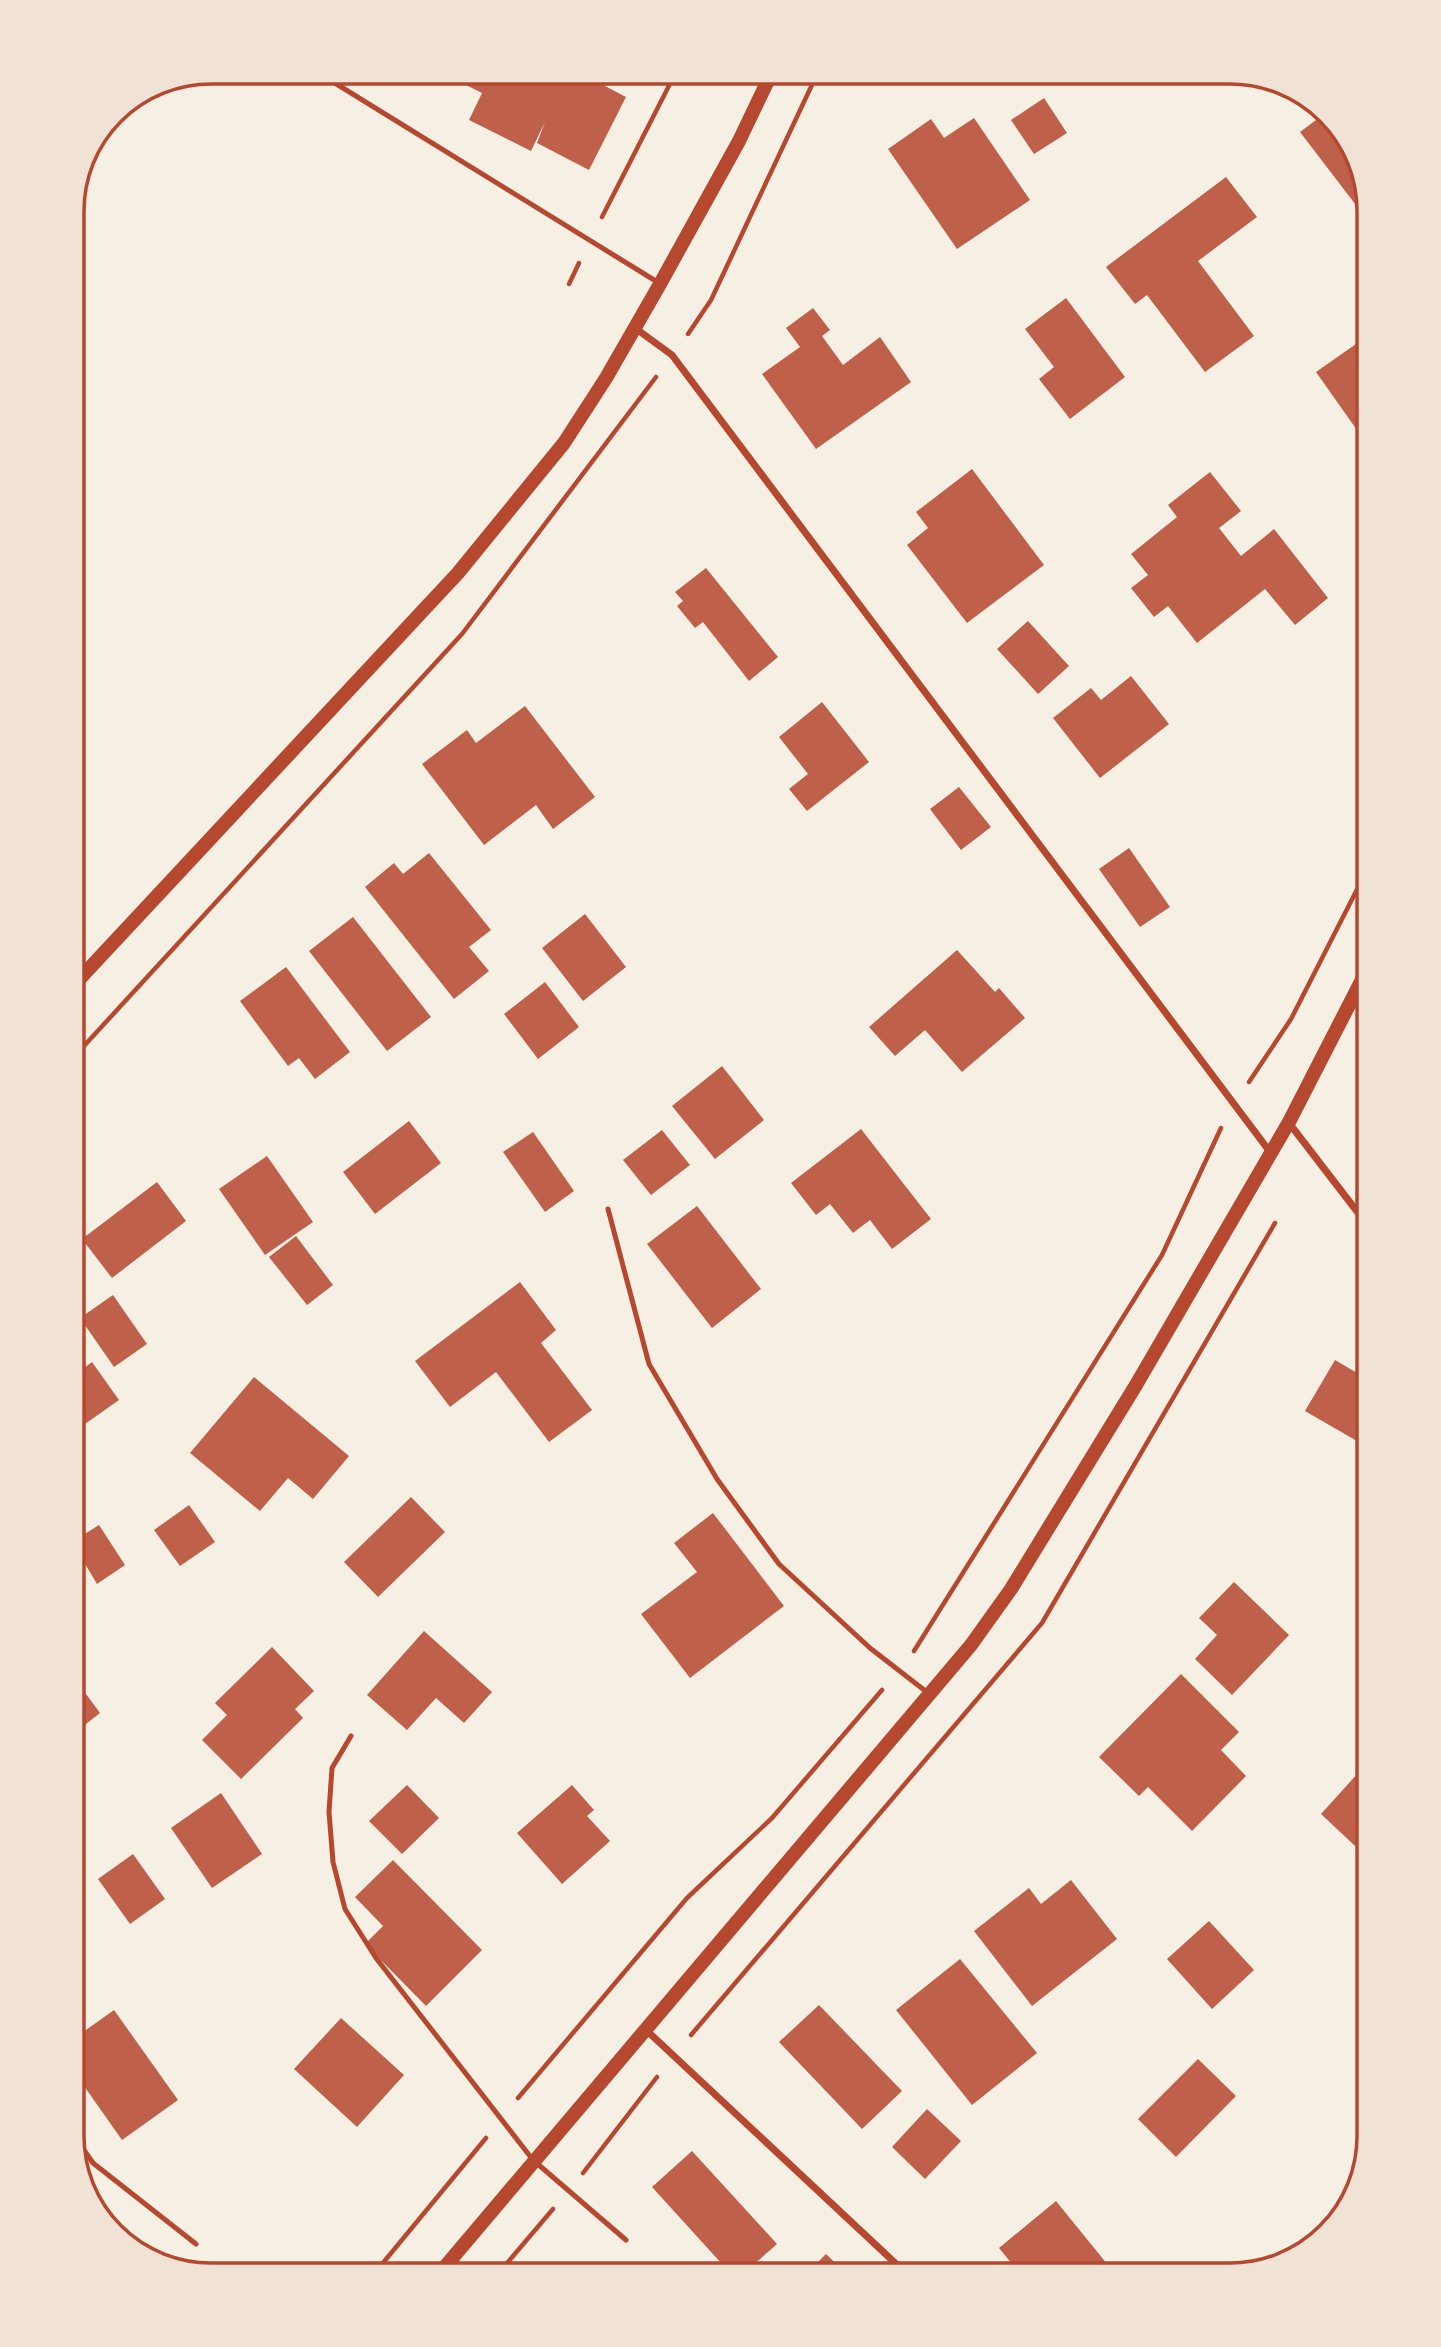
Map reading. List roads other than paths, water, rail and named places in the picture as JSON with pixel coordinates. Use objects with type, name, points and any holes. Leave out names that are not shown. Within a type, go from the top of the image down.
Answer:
[{"type":"main road","points":[[84,974],[458,573],[564,443],[660,284],[739,141],[766,84]]},
{"type":"main road","points":[[448,2263],[643,2028],[930,1695],[1011,1589],[1136,1385],[1289,1122],[1357,989]]},
{"type":"street","points":[[635,328],[672,355],[1271,1153]]},
{"type":"street","points":[[1289,1122],[1357,1211]]},
{"type":"street","points":[[643,2028],[895,2263]]},
{"type":"lane","points":[[336,84],[589,243],[660,284]]},
{"type":"lane","points":[[608,1209],[649,1364],[717,1479],[779,1564],[870,1648],[930,1695]]},
{"type":"lane","points":[[351,1736],[332,1768],[329,1812],[332,1862],[345,1909],[376,1958],[534,2160],[626,2240]]},
{"type":"lane","points":[[85,2152],[93,2163],[196,2244]]}]
